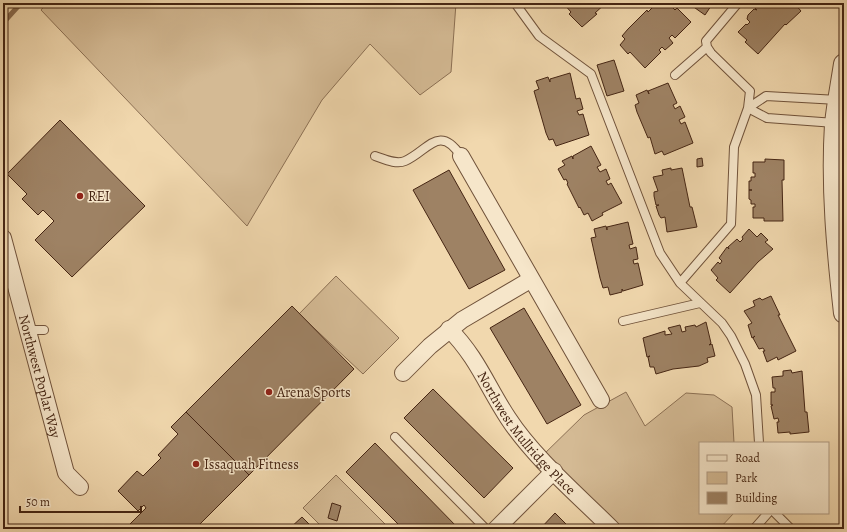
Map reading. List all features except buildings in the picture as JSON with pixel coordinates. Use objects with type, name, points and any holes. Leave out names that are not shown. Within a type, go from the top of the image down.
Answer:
[{"type":"street","points":[[844,64],[838,100],[834,171],[839,214],[844,313]]},
{"type":"street","points":[[461,156],[530,280],[601,400]]},
{"type":"street","name":"Northwest Poplar Way","points":[[3,238],[66,473],[80,487]]},
{"type":"street","points":[[403,373],[450,329],[462,320],[530,280]]},
{"type":"street","name":"Northwest Mullridge Place","points":[[450,329],[469,351],[508,418],[526,441],[612,529]]},
{"type":"street","points":[[496,529],[554,471]]},
{"type":"lane","points":[[515,3],[539,36],[591,74],[660,253],[680,283],[722,323],[750,374],[756,395],[759,442]]},
{"type":"lane","points":[[680,283],[731,224],[734,147],[748,108],[750,91],[706,47],[706,40],[738,3]]},
{"type":"lane","points":[[675,75],[706,47]]},
{"type":"lane","points":[[748,108],[766,96],[838,100]]},
{"type":"lane","points":[[748,108],[767,118],[836,124]]},
{"type":"lane","points":[[375,156],[395,162],[405,161],[428,144],[438,140],[447,141],[455,147],[461,156]]},
{"type":"lane","points":[[623,321],[700,303]]},
{"type":"lane","points":[[27,330],[44,330]]},
{"type":"lane","points":[[395,437],[486,529]]},
{"type":"lane","points":[[754,529],[767,514]]},
{"type":"lane","points":[[776,514],[791,529]]},
{"type":"green space","points":[[47,3],[456,3],[451,72],[420,95],[370,44],[322,100],[247,226],[41,10]]},
{"type":"green space","points":[[336,276],[399,338],[363,374],[299,314]]},
{"type":"green space","points":[[626,392],[645,426],[686,393],[714,395],[732,407],[734,442],[699,442],[699,514],[733,514],[719,529],[612,529],[541,457],[584,415]]},
{"type":"green space","points":[[336,475],[390,529],[324,529],[303,508]]},
{"type":"waterway","points":[[3,23],[21,3]]},
{"type":"place","name":"REI","points":[[80,196]]},
{"type":"place","name":"Arena Sports","points":[[269,392]]},
{"type":"place","name":"Issaquah Fitness","points":[[196,464]]}]
